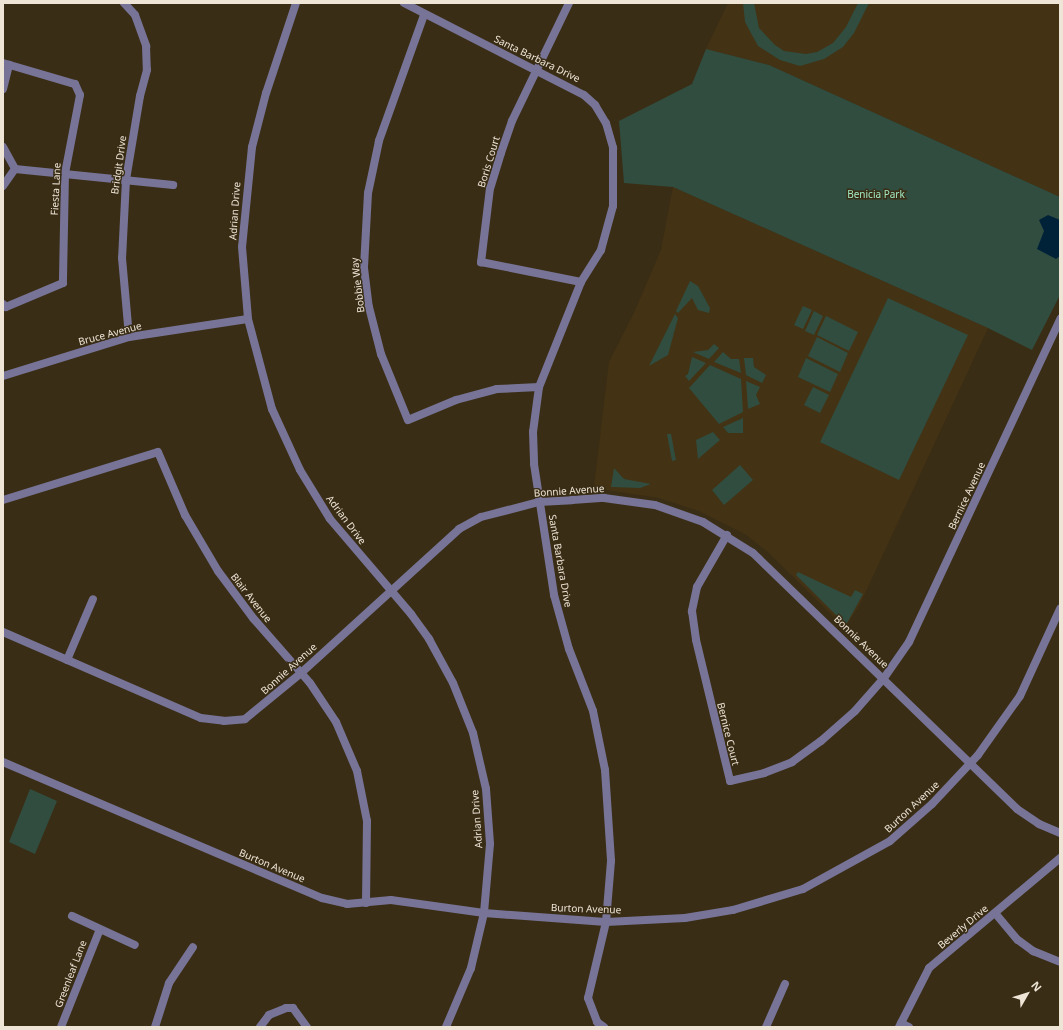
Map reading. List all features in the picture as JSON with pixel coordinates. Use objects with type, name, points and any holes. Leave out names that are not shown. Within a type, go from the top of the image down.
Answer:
[{"type":"street","name":"Bridgit Drive","points":[[124,3],[135,15],[146,46],[147,70],[140,96],[126,180],[122,258],[129,337]]},
{"type":"street","name":"Adrian Drive","points":[[296,3],[273,72],[252,147],[242,247],[248,319],[272,409],[300,470],[330,519],[429,639],[453,683],[473,734],[486,789],[490,844],[484,913],[471,968],[446,1027]]},
{"type":"street","name":"Santa Barbara Drive","points":[[404,3],[424,15],[568,84],[595,105],[606,123],[614,148],[613,206],[601,250],[581,282],[539,387],[533,432],[534,464],[554,595],[569,649],[593,711],[604,770],[611,861],[606,922],[588,998],[597,1022],[604,1027]]},
{"type":"street","name":"Boris Court","points":[[569,3],[512,121],[490,188],[481,262],[581,282]]},
{"type":"street","name":"Bobbie Way","points":[[424,15],[379,141],[368,193],[364,268],[369,307],[381,354],[408,420],[456,400],[497,389],[539,387]]},
{"type":"street","points":[[3,89],[6,64]]},
{"type":"street","name":"Fiesta Lane","points":[[3,304],[6,307],[64,283],[65,174],[80,95],[75,84],[6,64]]},
{"type":"street","points":[[3,146],[15,169]]},
{"type":"street","points":[[15,169],[173,185]]},
{"type":"street","points":[[3,186],[15,169]]},
{"type":"street","name":"Bruce Avenue","points":[[3,376],[129,337],[248,319]]},
{"type":"street","name":"Bernice Avenue","points":[[884,678],[909,642],[1060,319]]},
{"type":"street","name":"Blair Avenue","points":[[3,500],[158,452],[185,515],[218,571],[253,618],[301,673],[336,722],[358,771],[367,821],[366,903]]},
{"type":"street","name":"Bonnie Avenue","points":[[3,632],[201,718],[224,722],[245,718],[301,673],[390,590],[459,529],[481,517],[539,502],[604,498],[630,501],[680,512],[727,535],[753,553],[778,575],[1017,809],[1039,824],[1060,833]]},
{"type":"street","name":"Bernice Court","points":[[727,535],[697,587],[692,611],[696,640],[730,781],[764,773],[792,762],[821,741],[855,711],[884,678]]},
{"type":"street","points":[[67,660],[93,600]]},
{"type":"street","name":"Burton Avenue","points":[[3,762],[322,898],[347,904],[392,900],[484,913],[606,922],[685,918],[733,910],[803,889],[890,841],[932,804],[971,764],[1020,696],[1060,609]]},
{"type":"street","name":"Beverly Drive","points":[[900,1025],[928,968],[1060,858]]},
{"type":"street","points":[[995,913],[1018,940],[1033,951],[1060,962]]},
{"type":"street","points":[[72,916],[136,945]]},
{"type":"street","name":"Greenleaf Lane","points":[[61,1027],[100,928]]},
{"type":"street","points":[[155,1027],[169,983],[193,947]]},
{"type":"street","points":[[766,1027],[785,984]]},
{"type":"street","points":[[260,1027],[269,1015],[286,1008],[293,1008],[307,1027]]},
{"type":"street","points":[[900,1025],[910,1027]]},
{"type":"shaded area","points":[[728,3],[1060,3],[1060,197],[769,65],[706,49]]},
{"type":"shaded area","points":[[673,187],[988,328],[860,604],[845,628],[768,552],[745,534],[699,511],[659,498],[594,488],[609,362],[634,313],[661,250]]},
{"type":"green space","points":[[743,3],[754,3],[759,28],[775,45],[784,51],[806,54],[817,52],[833,43],[846,27],[858,3],[869,3],[854,33],[843,47],[824,59],[800,66],[780,60],[758,46],[745,22]]},
{"type":"green space","name":"Benicia Park","points":[[706,49],[769,65],[1060,197],[1060,295],[1032,350],[988,328],[673,187],[624,183],[619,121],[692,84]]},
{"type":"green space","points":[[690,281],[698,286],[710,308],[709,313],[698,310],[692,298],[678,313],[676,311]]},
{"type":"green space","points":[[888,298],[968,335],[899,480],[820,442]]},
{"type":"green space","points":[[803,306],[812,310],[803,329],[794,325]]},
{"type":"green space","points":[[814,311],[823,316],[814,335],[805,331]]},
{"type":"green space","points":[[675,314],[678,318],[668,355],[649,366]]},
{"type":"green space","points":[[826,316],[858,332],[849,351],[817,335]]},
{"type":"green space","points":[[817,337],[848,353],[840,372],[808,356]]},
{"type":"green space","points":[[714,344],[719,348],[709,359],[693,352],[708,350]]},
{"type":"green space","points":[[723,352],[731,359],[739,359],[741,373],[714,362]]},
{"type":"green space","points":[[692,357],[706,363],[689,381],[685,376],[688,374]]},
{"type":"green space","points":[[744,358],[753,358],[754,367],[766,375],[762,383],[746,375]]},
{"type":"green space","points":[[806,358],[838,374],[830,392],[798,377]]},
{"type":"green space","points":[[710,365],[741,379],[743,412],[719,424],[689,388]]},
{"type":"green space","points":[[746,381],[760,387],[756,395],[760,404],[748,409]]},
{"type":"green space","points":[[813,387],[829,395],[820,413],[804,405]]},
{"type":"green space","points":[[743,418],[743,433],[728,433],[723,427]]},
{"type":"green space","points":[[713,432],[720,440],[698,459],[696,440]]},
{"type":"green space","points":[[667,434],[671,434],[676,460],[672,461]]},
{"type":"green space","points":[[740,465],[753,480],[724,505],[712,490]]},
{"type":"green space","points":[[614,468],[624,479],[651,484],[640,488],[611,487]]},
{"type":"green space","points":[[798,572],[851,597],[855,590],[863,594],[846,625],[796,575]]},
{"type":"green space","points":[[30,789],[57,801],[35,854],[9,842]]},
{"type":"water","points":[[1048,215],[1060,220],[1060,256],[1056,259],[1037,249],[1044,231],[1039,220]]}]
